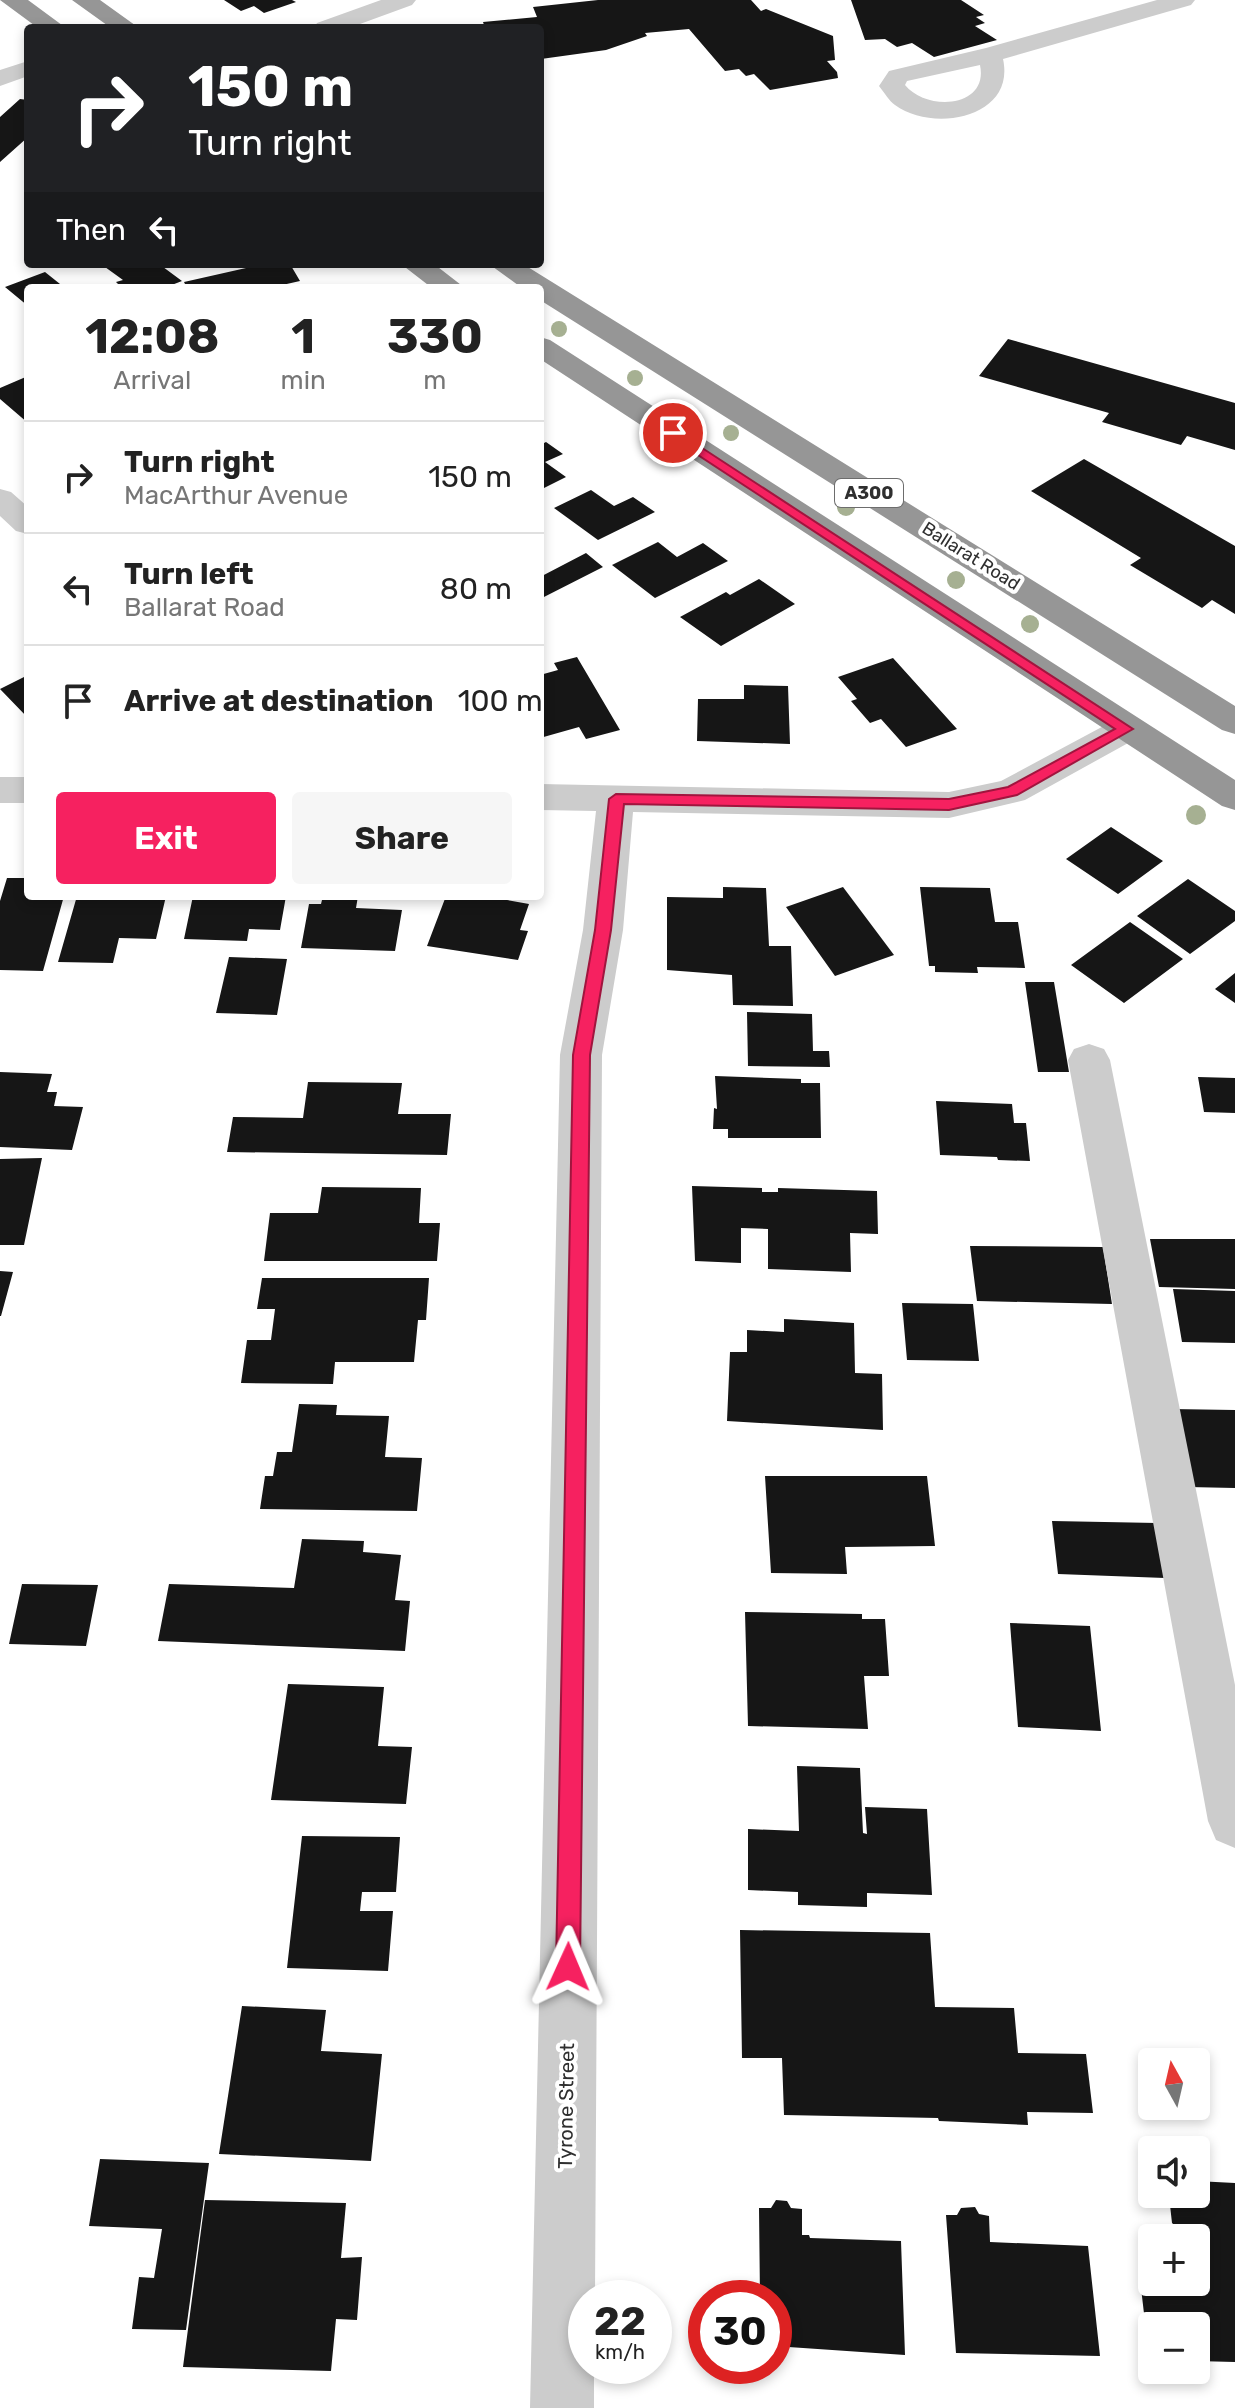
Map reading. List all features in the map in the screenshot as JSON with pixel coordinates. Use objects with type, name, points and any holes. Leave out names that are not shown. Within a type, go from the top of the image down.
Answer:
[{"type":"highway","points":[[12,0],[48,24]]},
{"type":"highway","points":[[84,0],[121,24]]},
{"type":"highway","points":[[421,268],[445,284]]},
{"type":"highway","name":"Ballarat Road","points":[[509,268],[535,284]]},
{"type":"highway","name":"Ballarat Road","points":[[544,290],[1235,722]]},
{"type":"highway","name":"A300","points":[[544,349],[1235,797]]},
{"type":"street","points":[[337,24],[404,0]]},
{"type":"street","points":[[990,55],[1183,0]]},
{"type":"street","points":[[0,78],[24,69]]},
{"type":"street","points":[[0,499],[24,520]]},
{"type":"street","points":[[544,797],[949,805],[1012,791],[1126,729]]},
{"type":"street","points":[[0,790],[24,790]]},
{"type":"street","name":"Tyrone Street","points":[[562,2408],[581,1055],[603,930],[616,799]]},
{"type":"street","points":[[1089,1060],[1235,1821]]},
{"type":"building","points":[[224,0],[296,2],[264,13],[254,6],[241,11]]},
{"type":"building","points":[[598,0],[751,0],[761,11],[766,9],[833,36],[835,60],[827,61],[837,72],[838,78],[770,90],[754,74],[746,76],[739,69],[725,71],[689,29],[645,33],[647,36],[606,50],[544,59],[544,24],[483,22],[537,17],[533,7]]},
{"type":"building","points":[[851,0],[961,0],[984,15],[976,17],[985,23],[975,26],[997,40],[934,57],[912,43],[897,47],[885,39],[865,40]]},
{"type":"building","points":[[20,99],[24,100],[24,141],[0,162],[0,117]]},
{"type":"building","points":[[106,268],[164,268],[182,281],[174,284],[116,282],[123,280]]},
{"type":"building","points":[[246,268],[292,268],[300,281],[287,284],[184,282]]},
{"type":"building","points":[[45,272],[60,284],[24,284],[24,303],[5,287]]},
{"type":"building","points":[[1008,339],[1235,403],[1235,450],[1187,436],[1181,445],[1102,422],[1109,413],[979,376]]},
{"type":"building","points":[[24,378],[24,420],[0,399],[0,388]]},
{"type":"building","points":[[544,443],[563,454],[545,462],[566,477],[544,488]]},
{"type":"building","points":[[1084,459],[1235,546],[1235,614],[1212,600],[1202,608],[1130,565],[1141,558],[1031,491]]},
{"type":"building","points":[[591,490],[614,506],[633,497],[655,512],[598,540],[554,508]]},
{"type":"building","points":[[658,542],[677,557],[703,543],[728,561],[655,598],[612,565]]},
{"type":"building","points":[[586,553],[603,567],[544,597],[544,575]]},
{"type":"building","points":[[759,579],[795,604],[721,646],[680,617],[726,592],[730,595]]},
{"type":"building","points":[[577,657],[620,730],[586,739],[579,727],[544,737],[544,674],[558,670],[554,663]]},
{"type":"building","points":[[893,658],[957,729],[906,747],[881,719],[870,723],[851,701],[857,699],[838,677]]},
{"type":"building","points":[[24,677],[24,714],[0,689]]},
{"type":"building","points":[[744,685],[788,686],[790,744],[697,741],[698,699],[744,699]]},
{"type":"building","points":[[1111,827],[1163,861],[1118,894],[1066,859]]},
{"type":"building","points":[[7,878],[24,878],[24,900],[63,900],[43,971],[0,970],[0,901]]},
{"type":"building","points":[[1188,879],[1235,911],[1235,921],[1190,954],[1137,916]]},
{"type":"building","points":[[723,887],[766,888],[769,946],[791,946],[793,1006],[733,1005],[732,975],[667,970],[667,897],[723,898]]},
{"type":"building","points":[[843,887],[894,955],[835,976],[786,907]]},
{"type":"building","points":[[920,887],[990,888],[995,922],[1018,922],[1025,968],[977,967],[978,973],[935,972],[935,966],[929,966]]},
{"type":"building","points":[[76,900],[165,900],[156,939],[119,938],[113,963],[58,962]]},
{"type":"building","points":[[192,900],[285,900],[280,930],[249,929],[247,941],[184,939]]},
{"type":"building","points":[[322,900],[357,900],[356,908],[402,910],[395,951],[301,948],[309,904],[321,904]]},
{"type":"building","points":[[444,900],[506,900],[529,904],[520,930],[528,931],[518,960],[427,946]]},
{"type":"building","points":[[1130,922],[1183,959],[1124,1003],[1071,965]]},
{"type":"building","points":[[229,957],[287,959],[277,1015],[216,1013]]},
{"type":"building","points":[[1235,973],[1235,1003],[1215,989]]},
{"type":"building","points":[[1025,982],[1054,982],[1069,1072],[1038,1072]]},
{"type":"building","points":[[747,1012],[812,1014],[813,1051],[829,1051],[830,1067],[748,1066]]},
{"type":"building","points":[[0,1072],[52,1074],[47,1092],[57,1092],[54,1106],[83,1107],[72,1150],[0,1147]]},
{"type":"building","points":[[715,1076],[801,1079],[801,1083],[820,1083],[821,1138],[728,1138],[728,1129],[713,1129],[714,1108],[717,1109]]},
{"type":"building","points":[[1198,1077],[1235,1078],[1235,1113],[1204,1112]]},
{"type":"building","points":[[308,1082],[402,1083],[398,1114],[451,1114],[447,1155],[227,1152],[233,1117],[303,1118]]},
{"type":"building","points":[[936,1101],[1012,1104],[1014,1123],[1026,1123],[1030,1161],[940,1155]]},
{"type":"building","points":[[42,1158],[24,1245],[0,1245],[0,1159]]},
{"type":"building","points":[[692,1186],[762,1188],[762,1192],[778,1192],[778,1188],[877,1191],[878,1234],[850,1233],[851,1272],[768,1269],[768,1229],[741,1228],[741,1263],[695,1261]]},
{"type":"building","points":[[322,1187],[421,1188],[419,1223],[440,1223],[437,1261],[264,1261],[270,1213],[318,1213]]},
{"type":"building","points":[[1150,1239],[1235,1239],[1235,1289],[1159,1287]]},
{"type":"building","points":[[970,1246],[1103,1247],[1112,1304],[977,1301]]},
{"type":"building","points":[[0,1271],[13,1272],[1,1316],[0,1316]]},
{"type":"building","points":[[262,1278],[429,1278],[426,1320],[418,1320],[414,1362],[335,1362],[333,1384],[241,1383],[247,1340],[271,1340],[275,1309],[257,1309]]},
{"type":"building","points":[[1173,1289],[1235,1291],[1235,1343],[1182,1342]]},
{"type":"building","points":[[902,1303],[973,1304],[979,1361],[907,1360]]},
{"type":"building","points":[[784,1319],[854,1323],[855,1373],[882,1374],[883,1430],[727,1421],[730,1352],[747,1352],[747,1330],[784,1332]]},
{"type":"building","points":[[299,1404],[337,1405],[336,1415],[389,1416],[385,1457],[422,1458],[417,1511],[260,1509],[265,1476],[273,1476],[277,1452],[292,1452]]},
{"type":"building","points":[[1171,1409],[1235,1410],[1235,1488],[1188,1487]]},
{"type":"building","points":[[765,1476],[927,1476],[935,1546],[845,1547],[847,1574],[771,1573]]},
{"type":"building","points":[[1052,1521],[1157,1523],[1165,1578],[1058,1574]]},
{"type":"building","points":[[302,1539],[364,1541],[363,1552],[401,1555],[395,1600],[410,1601],[405,1651],[158,1641],[169,1584],[294,1588]]},
{"type":"building","points":[[22,1584],[98,1585],[86,1646],[9,1644]]},
{"type":"building","points":[[745,1612],[862,1614],[862,1619],[885,1619],[889,1676],[864,1676],[868,1729],[748,1726]]},
{"type":"building","points":[[1010,1623],[1090,1626],[1101,1731],[1018,1727]]},
{"type":"building","points":[[288,1684],[384,1687],[378,1746],[412,1747],[406,1804],[271,1800]]},
{"type":"building","points":[[797,1766],[860,1768],[863,1833],[867,1834],[865,1807],[927,1809],[932,1895],[867,1893],[867,1907],[798,1905],[798,1892],[748,1890],[748,1829],[799,1831]]},
{"type":"building","points":[[302,1836],[400,1837],[396,1892],[362,1892],[360,1911],[393,1911],[388,1971],[287,1968]]},
{"type":"building","points":[[740,1930],[930,1933],[935,2007],[1014,2008],[1018,2053],[1086,2054],[1093,2113],[1027,2112],[1028,2125],[939,2121],[938,2118],[784,2115],[782,2058],[742,2058]]},
{"type":"building","points":[[242,2006],[326,2010],[321,2051],[382,2054],[371,2161],[219,2154]]},
{"type":"building","points":[[100,2159],[209,2163],[186,2330],[132,2329],[139,2277],[154,2278],[162,2229],[89,2226]]},
{"type":"building","points":[[1210,2182],[1235,2183],[1235,2362],[1210,2361],[1210,2312],[1144,2312],[1142,2296],[1210,2296],[1210,2224],[1172,2223],[1170,2208],[1210,2208]]},
{"type":"building","points":[[205,2200],[346,2203],[341,2258],[362,2257],[357,2320],[336,2319],[331,2371],[183,2367]]},
{"type":"building","points":[[776,2200],[787,2201],[791,2208],[802,2209],[802,2235],[809,2235],[810,2238],[901,2241],[905,2355],[792,2347],[792,2280],[760,2280],[759,2208],[771,2208]]},
{"type":"building","points":[[975,2207],[979,2214],[989,2216],[990,2242],[1088,2246],[1100,2356],[956,2353],[946,2215],[957,2215],[961,2208]]},
{"type":"route","points":[[568,1967],[581,1055],[603,930],[616,799],[949,805],[1012,791],[1062,767],[1126,729],[673,433]]}]
